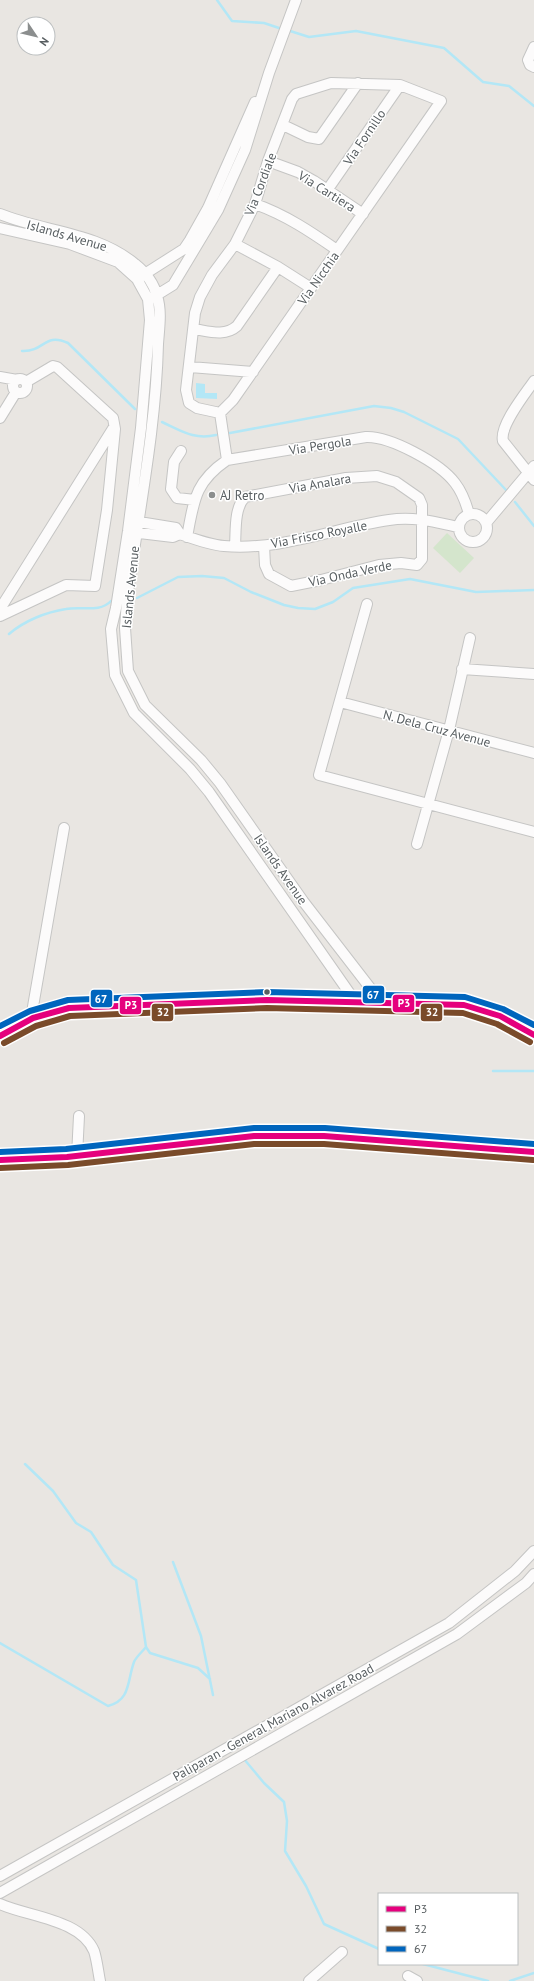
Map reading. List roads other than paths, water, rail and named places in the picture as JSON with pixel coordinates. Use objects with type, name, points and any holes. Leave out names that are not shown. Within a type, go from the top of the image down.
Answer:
[{"type":"main road","points":[[0,1036],[31,1018],[56,1011],[79,1007],[267,1000],[464,1005],[476,1007],[505,1018],[534,1035]]},
{"type":"street","points":[[153,298],[173,286],[244,124],[269,74],[296,0]]},
{"type":"street","points":[[534,47],[528,60],[530,65],[534,67]]},
{"type":"street","name":"Via Cordiale","points":[[220,413],[197,408],[189,403],[186,390],[194,329],[194,313],[200,297],[212,274],[235,244],[255,204],[268,161],[283,125],[289,105],[296,94],[331,83],[400,85],[441,101]]},
{"type":"street","points":[[283,125],[308,137],[319,139],[358,83]]},
{"type":"street","name":"Via Fornillo","points":[[328,190],[400,85]]},
{"type":"street","name":"Via Nicchia","points":[[220,413],[234,400],[441,101]]},
{"type":"street","name":"Via Cartiera","points":[[268,161],[298,172],[363,214]]},
{"type":"street","points":[[255,204],[275,211],[297,222],[338,250]]},
{"type":"street","name":"Islands Avenue","points":[[0,214],[18,221],[69,233],[105,245],[121,253],[141,276],[160,309],[158,364],[153,418],[133,527],[111,629],[115,675],[124,696],[134,713],[190,769],[209,792],[355,1002]]},
{"type":"street","name":"Islands Avenue","points":[[0,228],[70,244],[118,262],[141,276]]},
{"type":"street","points":[[235,244],[278,267],[311,288]]},
{"type":"street","points":[[141,276],[188,252]]},
{"type":"street","points":[[194,329],[222,333],[231,332],[237,326],[278,267]]},
{"type":"street","points":[[0,377],[21,381],[53,366],[58,367],[113,418],[115,425],[107,510],[95,586],[68,584],[0,616]]},
{"type":"street","points":[[190,367],[253,372]]},
{"type":"street","points":[[0,418],[16,392],[24,392],[27,388],[21,381]]},
{"type":"street","points":[[486,523],[481,516],[470,514],[462,518],[458,527],[463,538],[474,542],[480,540],[485,534],[486,523],[532,473],[502,441],[501,436],[506,424],[534,381]]},
{"type":"street","points":[[184,535],[200,486],[206,478],[227,460],[220,413]]},
{"type":"street","points":[[0,609],[115,425]]},
{"type":"street","name":"Via Pergola","points":[[227,460],[376,437],[389,440],[439,467],[455,484],[464,498],[470,514]]},
{"type":"street","points":[[181,451],[174,462],[171,492],[177,498],[195,500]]},
{"type":"street","name":"Via Analara","points":[[235,546],[238,514],[241,503],[245,497],[346,478],[377,476],[396,482],[419,498],[422,504],[422,519]]},
{"type":"street","name":"Via Frisco Royalle","points":[[133,527],[173,537],[184,535],[223,546],[264,546],[390,520],[422,519],[458,527]]},
{"type":"street","name":"Via Onda Verde","points":[[264,546],[265,565],[269,574],[292,586],[379,565],[401,563],[417,564],[422,559],[422,519]]},
{"type":"street","name":"Islands Avenue","points":[[133,527],[125,628],[128,670],[136,690],[145,705],[200,760],[220,783],[303,902],[381,1002]]},
{"type":"street","points":[[367,604],[319,775],[534,832]]},
{"type":"street","points":[[416,844],[429,805],[449,730],[470,638]]},
{"type":"street","points":[[462,669],[534,674]]},
{"type":"street","name":"N. Dela Cruz Avenue","points":[[340,702],[534,753]]},
{"type":"street","points":[[31,1018],[64,828]]},
{"type":"street","points":[[77,1156],[79,1116]]},
{"type":"street","points":[[0,1160],[77,1156],[254,1136],[324,1136],[534,1152]]},
{"type":"street","name":"Paliparan - General Mariano Alvarez Road","points":[[0,1876],[449,1623],[515,1571],[534,1551]]},
{"type":"street","name":"Paliparan - General Mariano Alvarez Road","points":[[0,1893],[457,1634],[526,1583],[534,1574]]},
{"type":"street","points":[[0,1904],[64,1925],[79,1932],[87,1940],[94,1952],[100,1981]]},
{"type":"street","points":[[308,1981],[342,1952]]},
{"type":"water","points":[[196,383],[205,384],[205,393],[217,393],[217,399],[196,398]]},
{"type":"waterway","points":[[217,0],[232,21],[264,23],[282,29]]},
{"type":"waterway","points":[[287,30],[309,37],[356,31],[444,48],[483,82],[509,86],[534,106]]},
{"type":"waterway","points":[[22,351],[36,349],[49,341],[54,340],[60,340],[68,343],[135,409]]},
{"type":"waterway","points":[[230,433],[374,406],[391,408],[404,412],[458,439],[507,491]]},
{"type":"waterway","points":[[162,422],[188,434],[201,436],[216,435]]},
{"type":"waterway","points":[[515,502],[534,526]]},
{"type":"waterway","points":[[137,598],[178,577],[202,576],[224,578],[251,592],[284,605],[315,609],[333,602],[353,588],[410,579],[476,592],[534,590]]},
{"type":"waterway","points":[[9,634],[28,621],[51,612],[72,608],[96,608],[107,605],[111,601]]},
{"type":"waterway","points":[[493,1071],[534,1071]]},
{"type":"waterway","points":[[25,1464],[53,1491],[76,1523],[91,1532],[113,1565],[136,1580],[146,1647],[150,1653],[198,1668],[210,1679]]},
{"type":"waterway","points":[[173,1562],[201,1636],[213,1695]]},
{"type":"waterway","points":[[0,1643],[108,1706],[121,1699],[127,1689],[134,1662],[146,1647]]},
{"type":"waterway","points":[[244,1759],[264,1783],[284,1802],[287,1821],[285,1851],[306,1886],[324,1924],[378,1949]]},
{"type":"waterway","points":[[427,1965],[488,1981]]},
{"type":"waterway","points":[[510,1981],[534,1973]]},
{"type":"place","name":"AJ Retro","points":[[212,495]]}]
